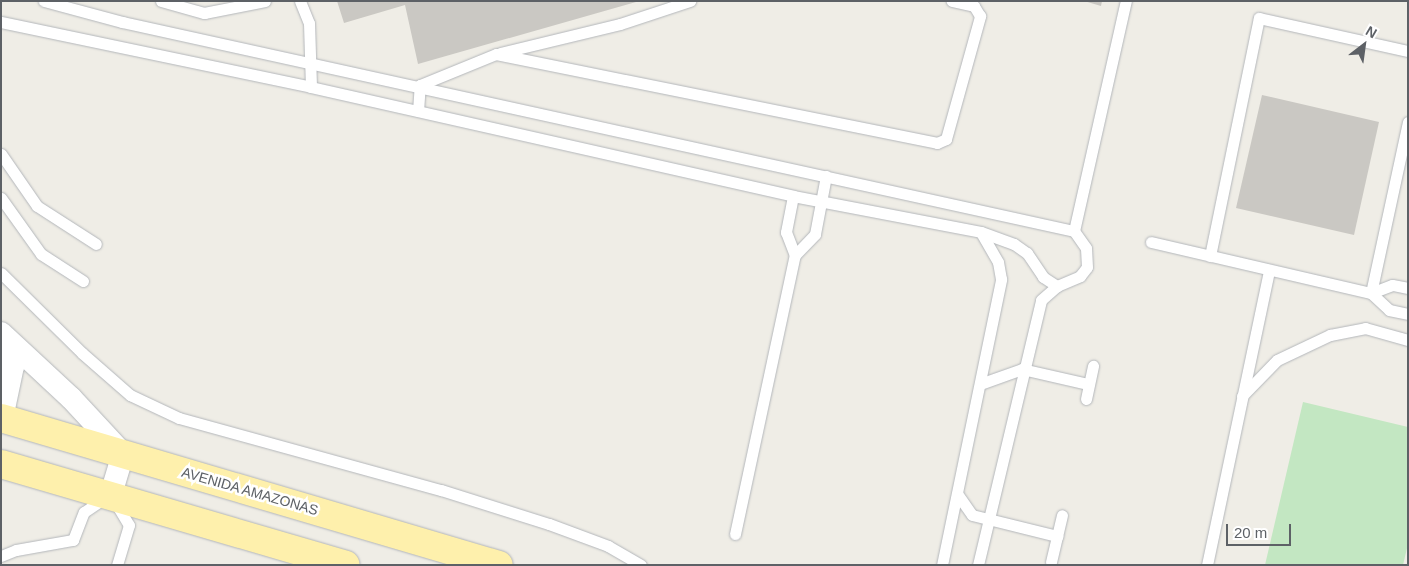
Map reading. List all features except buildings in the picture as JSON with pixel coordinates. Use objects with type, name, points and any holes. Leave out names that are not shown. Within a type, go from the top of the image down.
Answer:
[{"type":"main road","name":"AVENIDA AMAZONAS","points":[[2,418],[499,565]]},
{"type":"main road","points":[[1,464],[111,494],[346,565]]},
{"type":"street","points":[[1,333],[72,398],[123,454],[111,494]]},
{"type":"street","points":[[1,339],[13,366],[2,418]]},
{"type":"lane","points":[[44,1],[311,63],[420,85],[1074,231],[1086,248],[1087,267],[1080,276],[1057,286],[1041,300],[1022,369],[978,565]]},
{"type":"lane","points":[[161,1],[204,13],[265,1]]},
{"type":"lane","points":[[300,1],[309,23],[311,87]]},
{"type":"lane","points":[[420,85],[496,54],[620,24],[690,1]]},
{"type":"lane","points":[[496,54],[937,143],[946,139],[980,16],[974,6],[952,1]]},
{"type":"lane","points":[[1074,231],[1126,1]]},
{"type":"lane","points":[[1210,256],[1259,18],[1408,51]]},
{"type":"lane","points":[[1,22],[311,87],[793,196],[981,232],[1020,248],[1043,277],[1057,286]]},
{"type":"lane","points":[[418,111],[420,85]]},
{"type":"lane","points":[[1371,293],[1408,122]]},
{"type":"lane","points":[[1,154],[37,206],[96,244]]},
{"type":"lane","points":[[735,534],[795,255],[815,234],[826,176]]},
{"type":"lane","points":[[793,196],[786,232],[795,255]]},
{"type":"lane","points":[[1,198],[41,254],[83,281]]},
{"type":"lane","points":[[942,565],[958,495],[1001,278],[998,262],[981,232]]},
{"type":"lane","points":[[1151,242],[1371,293],[1389,310],[1408,314]]},
{"type":"lane","points":[[1207,565],[1269,270]]},
{"type":"lane","points":[[1,273],[82,353],[130,395],[179,418],[441,490],[549,524],[608,546],[641,565]]},
{"type":"lane","points":[[1371,293],[1392,285],[1408,288]]},
{"type":"lane","points":[[1242,396],[1277,360],[1330,335],[1365,328],[1408,340]]},
{"type":"lane","points":[[1086,398],[1093,366]]},
{"type":"lane","points":[[980,384],[1022,369],[1088,384]]},
{"type":"lane","points":[[1,556],[16,550],[74,540],[84,512],[111,494],[129,525],[117,565]]},
{"type":"lane","points":[[958,495],[972,515],[1057,536]]},
{"type":"lane","points":[[1051,562],[1062,515]]},
{"type":"green space","points":[[1303,402],[1408,427],[1408,544],[1403,565],[1265,565]]}]
